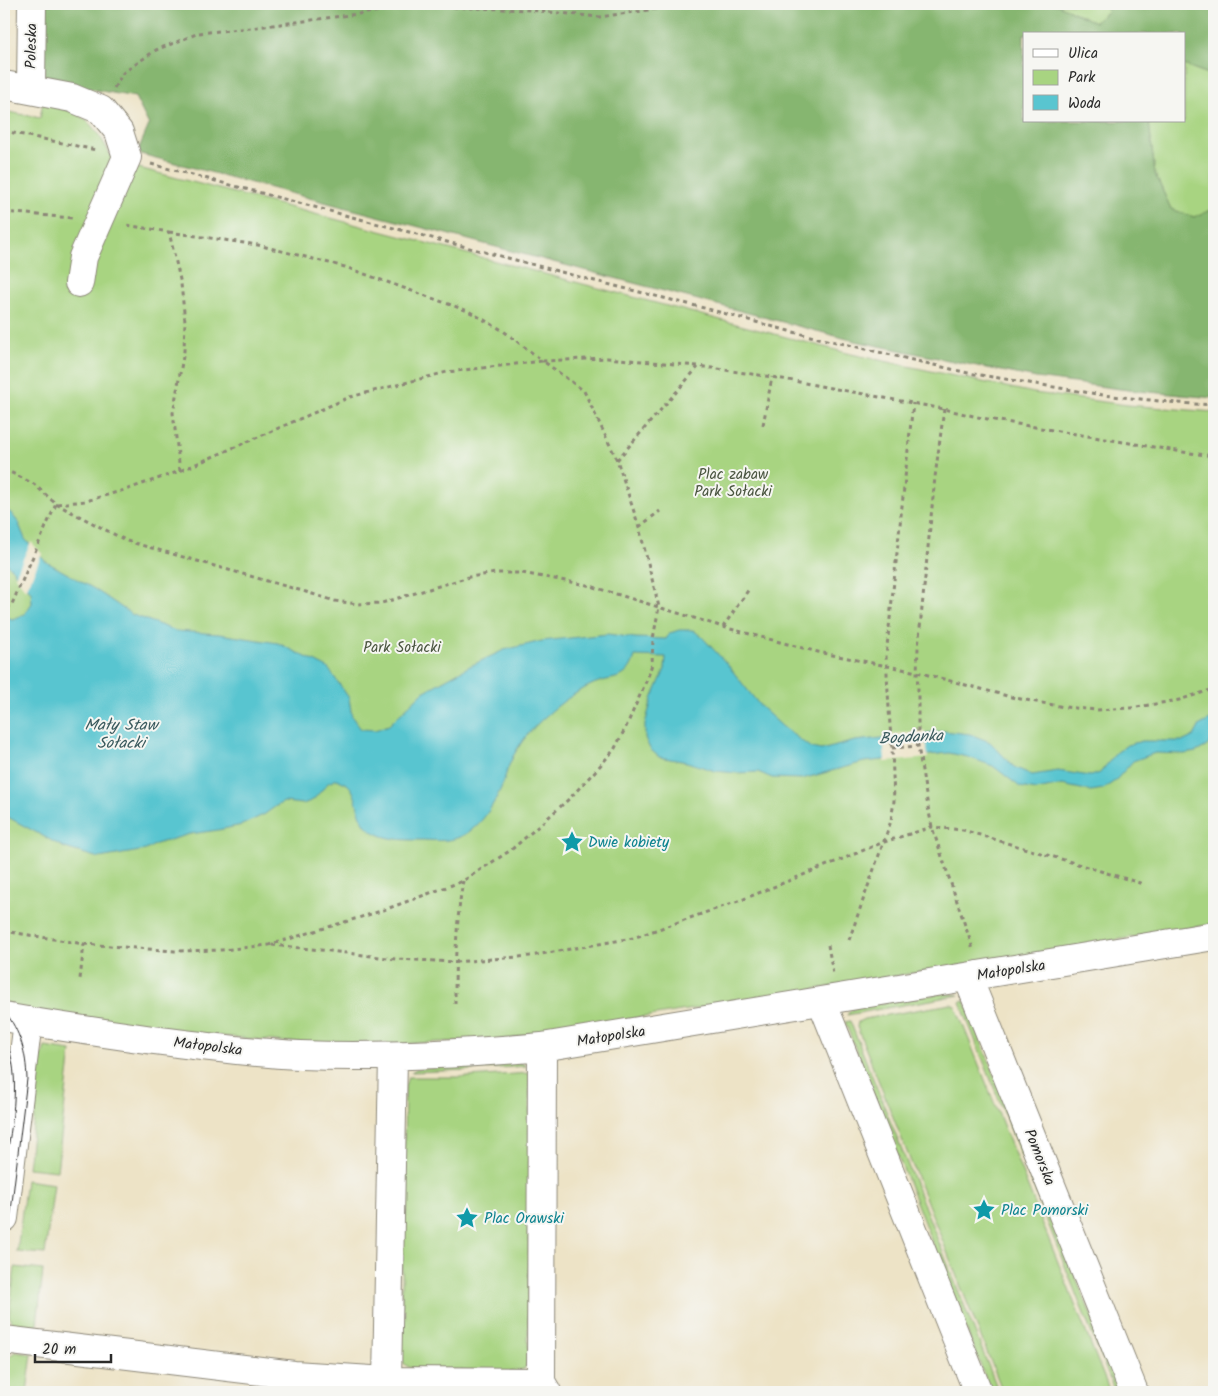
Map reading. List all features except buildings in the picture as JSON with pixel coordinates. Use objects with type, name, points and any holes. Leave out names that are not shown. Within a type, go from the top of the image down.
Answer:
[{"type":"street","name":"Poleska","points":[[32,4],[38,91]]},
{"type":"street","points":[[4,85],[72,98],[101,110],[119,132],[127,157],[84,257],[78,283]]},
{"type":"street","name":"Małopolska","points":[[16,1019],[225,1050],[299,1055],[393,1056],[461,1054],[542,1047],[1214,936]]},
{"type":"street","name":"Pomorska","points":[[975,976],[1134,1392]]},
{"type":"street","points":[[822,1002],[978,1392]]},
{"type":"street","points":[[4,1218],[16,1019]]},
{"type":"street","points":[[4,1340],[294,1376],[544,1387],[542,1047]]},
{"type":"street","points":[[387,1381],[393,1056]]},
{"type":"path","points":[[101,110],[123,72],[156,50],[199,33],[419,6],[529,10],[599,17],[677,4]]},
{"type":"path","points":[[4,131],[127,157],[163,168],[708,309],[789,332],[950,368],[1103,395],[1214,405]]},
{"type":"path","points":[[4,212],[99,221],[258,244],[345,267],[468,311],[502,330],[584,391],[616,460],[639,527],[659,608],[652,639],[652,656],[648,677],[626,728],[614,750],[570,798],[511,850],[464,881],[381,911],[269,945],[222,950],[176,951],[84,944],[4,931]]},
{"type":"path","points":[[169,232],[181,284],[184,321],[184,350],[173,413],[180,471]]},
{"type":"path","points":[[56,504],[86,501],[180,471],[350,397],[448,372],[543,361],[607,358],[698,366],[772,377],[944,409],[982,418],[1214,456]]},
{"type":"path","points":[[616,460],[698,366]]},
{"type":"path","points":[[763,425],[772,377]]},
{"type":"path","points":[[849,940],[891,821],[894,801],[886,656],[913,403]]},
{"type":"path","points":[[944,409],[934,487],[917,672],[918,746],[932,826],[975,976]]},
{"type":"path","points":[[4,469],[34,484],[56,504],[127,541],[335,601],[358,604],[382,603],[469,577],[522,572],[587,585],[659,608],[818,652],[917,672],[1015,698],[1064,707],[1097,710],[1131,708],[1180,700],[1214,689]]},
{"type":"path","points":[[4,612],[12,604],[56,504]]},
{"type":"path","points":[[639,527],[660,511]]},
{"type":"path","points":[[723,626],[750,590]]},
{"type":"path","points":[[892,748],[918,746]]},
{"type":"path","points":[[269,945],[396,959],[455,962],[530,956],[633,938],[744,899],[884,842],[932,826],[963,830],[1143,884]]},
{"type":"path","points":[[455,1004],[458,908],[464,881]]},
{"type":"path","points":[[80,979],[84,944]]},
{"type":"green space","points":[[41,4],[1056,4],[1095,22],[1108,11],[1105,4],[1214,4],[1214,76],[1186,66],[1186,32],[1023,32],[1023,122],[1149,122],[1155,174],[1171,209],[1194,217],[1214,209],[1214,398],[1128,390],[1036,378],[855,341],[137,153],[149,125],[135,97],[40,80]]},
{"type":"green space","points":[[1056,4],[1105,4],[1108,11],[1095,22]]},
{"type":"green space","points":[[1186,66],[1214,76],[1214,209],[1194,217],[1171,209],[1155,174],[1149,122],[1186,122]]},
{"type":"green space","name":"Park Sołacki","points":[[43,102],[70,111],[86,120],[97,133],[113,161],[131,166],[851,354],[1034,393],[1127,405],[1214,412],[1214,924],[509,1039],[394,1044],[285,1042],[209,1035],[9,1008],[4,1001],[4,111],[40,118]]},
{"type":"green space","points":[[945,993],[959,995],[847,1015],[851,1010],[858,1007]]},
{"type":"green space","points":[[965,1001],[1122,1392],[1115,1392],[960,1002]]},
{"type":"green space","name":"Plac Pomorski","points":[[951,1004],[957,1010],[1110,1392],[1003,1392],[857,1027],[858,1022],[864,1019]]},
{"type":"green space","points":[[850,1021],[999,1392],[991,1392],[845,1022]]},
{"type":"green space","points":[[45,1047],[71,1051],[57,1171],[28,1168],[41,1059]]},
{"type":"green space","points":[[520,1062],[526,1066],[411,1072],[416,1069]]},
{"type":"green space","name":"Plac Orawski","points":[[530,1073],[528,1362],[525,1368],[519,1372],[410,1368],[404,1364],[401,1357],[405,1086],[408,1077],[469,1077]]},
{"type":"green space","points":[[26,1180],[54,1184],[45,1254],[17,1252]]},
{"type":"green space","points":[[15,1267],[43,1270],[36,1334],[17,1330],[9,1316]]},
{"type":"green space","points":[[15,1352],[32,1354],[27,1392],[4,1392],[4,1360]]},
{"type":"water","name":"Mały Staw Sołacki","points":[[4,509],[11,513],[18,522],[25,539],[45,561],[96,590],[131,614],[176,631],[219,634],[278,643],[328,668],[349,698],[352,717],[361,729],[375,730],[389,725],[423,692],[504,650],[542,641],[608,634],[635,638],[666,639],[670,633],[679,630],[693,630],[727,664],[761,707],[783,727],[811,748],[821,750],[855,741],[944,731],[970,734],[990,742],[1014,767],[1032,775],[1058,771],[1090,776],[1100,773],[1116,753],[1127,745],[1142,741],[1184,741],[1194,736],[1200,725],[1214,718],[1214,737],[1207,746],[1196,752],[1184,754],[1155,753],[1133,761],[1115,781],[1103,789],[1091,791],[1062,785],[1036,790],[1020,787],[993,766],[968,757],[949,753],[864,762],[802,779],[772,778],[758,772],[715,771],[687,762],[659,757],[650,749],[645,738],[645,724],[652,699],[665,669],[666,657],[635,656],[632,665],[623,675],[599,682],[579,691],[536,725],[513,756],[497,796],[484,818],[472,830],[457,838],[407,840],[382,836],[371,830],[362,820],[351,788],[337,779],[328,783],[313,800],[303,804],[284,802],[242,825],[190,834],[156,844],[146,850],[99,858],[65,848],[4,815],[4,616],[12,619],[24,615],[32,603],[31,592],[4,561]]},
{"type":"pier","points":[[31,542],[42,554],[26,590],[15,576]]},
{"type":"pier","points":[[925,731],[928,758],[885,762],[883,735]]},
{"type":"tram line","points":[[4,1010],[15,1027],[22,1043],[27,1079],[4,1269]]},
{"type":"tram line","points":[[4,1037],[14,1069],[15,1087],[12,1124],[4,1177]]},
{"type":"place","name":"Dwie kobiety","points":[[572,842]]},
{"type":"place","name":"Plac Pomorski","points":[[984,1210]]},
{"type":"place","name":"Plac Orawski","points":[[467,1218]]},
{"type":"park label","name":"Plac zabaw Park Sołacki","points":[[733,482]]},
{"type":"water label","name":"Bogdanka","points":[[911,736]]}]
